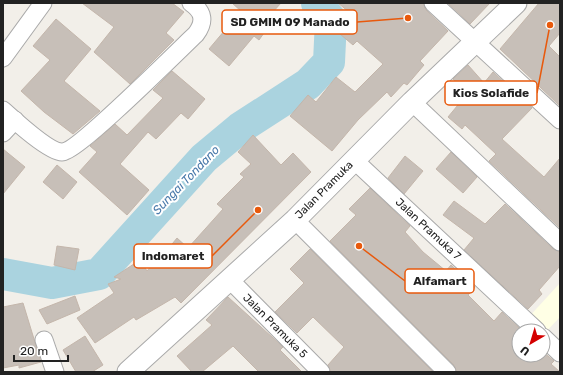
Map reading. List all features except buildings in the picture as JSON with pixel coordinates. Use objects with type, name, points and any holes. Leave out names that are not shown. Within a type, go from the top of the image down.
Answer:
[{"type":"street","points":[[3,58],[43,3]]},
{"type":"street","points":[[3,133],[9,115],[36,138],[60,152],[66,152],[72,148],[132,95],[202,27],[204,20],[191,3]]},
{"type":"street","points":[[433,3],[560,120]]},
{"type":"street","name":"Jalan Pramuka","points":[[128,372],[296,220],[412,102],[516,3]]},
{"type":"street","points":[[412,102],[560,242]]},
{"type":"street","name":"Jalan Pramuka 7","points":[[354,160],[528,323]]},
{"type":"street","points":[[296,220],[447,372]]},
{"type":"street","name":"Jalan Pramuka 5","points":[[230,280],[321,372]]},
{"type":"street","points":[[44,340],[55,372]]},
{"type":"street","points":[[551,345],[560,353]]},
{"type":"shaded area","points":[[560,283],[560,317],[551,327],[551,323],[529,323],[526,320]]},
{"type":"waterway","name":"Sungai Tondano","points":[[3,274],[52,283],[99,274],[204,158],[240,128],[308,84],[329,62],[331,20],[317,3]]},
{"type":"place","name":"SD GMIM 09 Manado","points":[[408,18]]},
{"type":"place","name":"Kios Solafide","points":[[550,25]]},
{"type":"place","name":"Indomaret","points":[[258,210]]},
{"type":"place","name":"Alfamart","points":[[359,246]]}]
